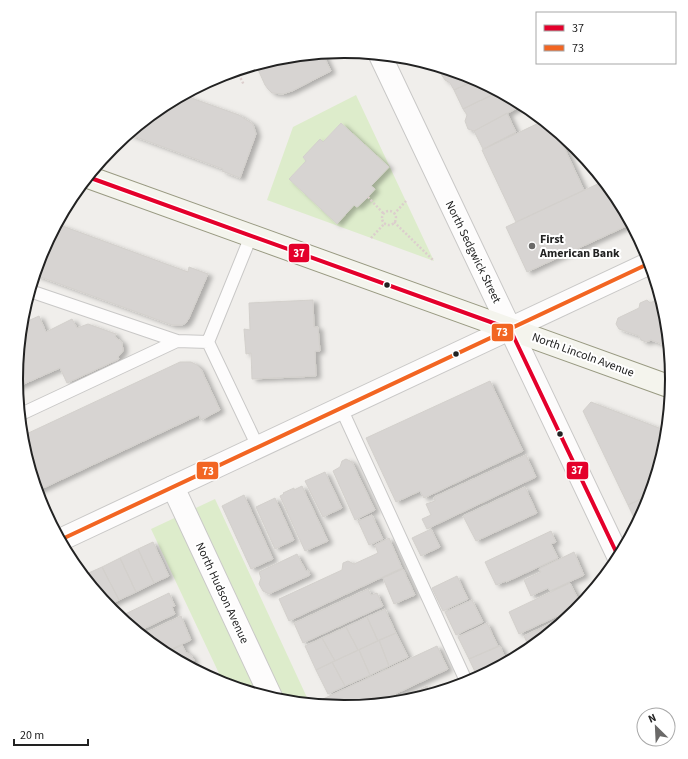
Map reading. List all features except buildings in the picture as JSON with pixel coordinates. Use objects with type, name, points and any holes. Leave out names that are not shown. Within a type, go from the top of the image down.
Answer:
[{"type":"main road","name":"North Lincoln Avenue","points":[[93,180],[665,385]]},
{"type":"street","name":"North Sedgwick Street","points":[[383,61],[615,551]]},
{"type":"street","points":[[65,538],[644,266]]},
{"type":"street","name":"North Hudson Avenue","points":[[173,487],[268,691]]},
{"type":"lane","points":[[251,236],[208,342],[258,447]]},
{"type":"lane","points":[[35,293],[177,341],[208,342]]},
{"type":"lane","points":[[25,413],[177,341]]},
{"type":"lane","points":[[341,408],[464,677]]},
{"type":"path","points":[[240,76],[244,85]]},
{"type":"path","points":[[368,197],[384,214]]},
{"type":"path","points":[[394,214],[406,201]]},
{"type":"path","points":[[390,211],[394,214],[396,218],[394,222],[389,225],[385,223],[382,218],[384,214],[390,211]]},
{"type":"path","points":[[394,222],[434,261]]},
{"type":"path","points":[[371,238],[385,223]]},
{"type":"green space","points":[[356,95],[434,261],[267,200],[293,127]],"holes":[[[341,123],[388,167],[371,186],[375,189],[358,207],[354,205],[337,223],[289,179],[306,161],[303,157],[323,142]]]},
{"type":"green space","points":[[215,499],[307,699],[261,690],[220,676],[151,529]]},
{"type":"transit line","name":"37","points":[[93,179],[510,329]]},
{"type":"transit line","name":"73","points":[[65,538],[644,266]]},
{"type":"transit line","name":"37","points":[[510,329],[615,551]]},
{"type":"place","name":"First American Bank","points":[[532,246]]}]
